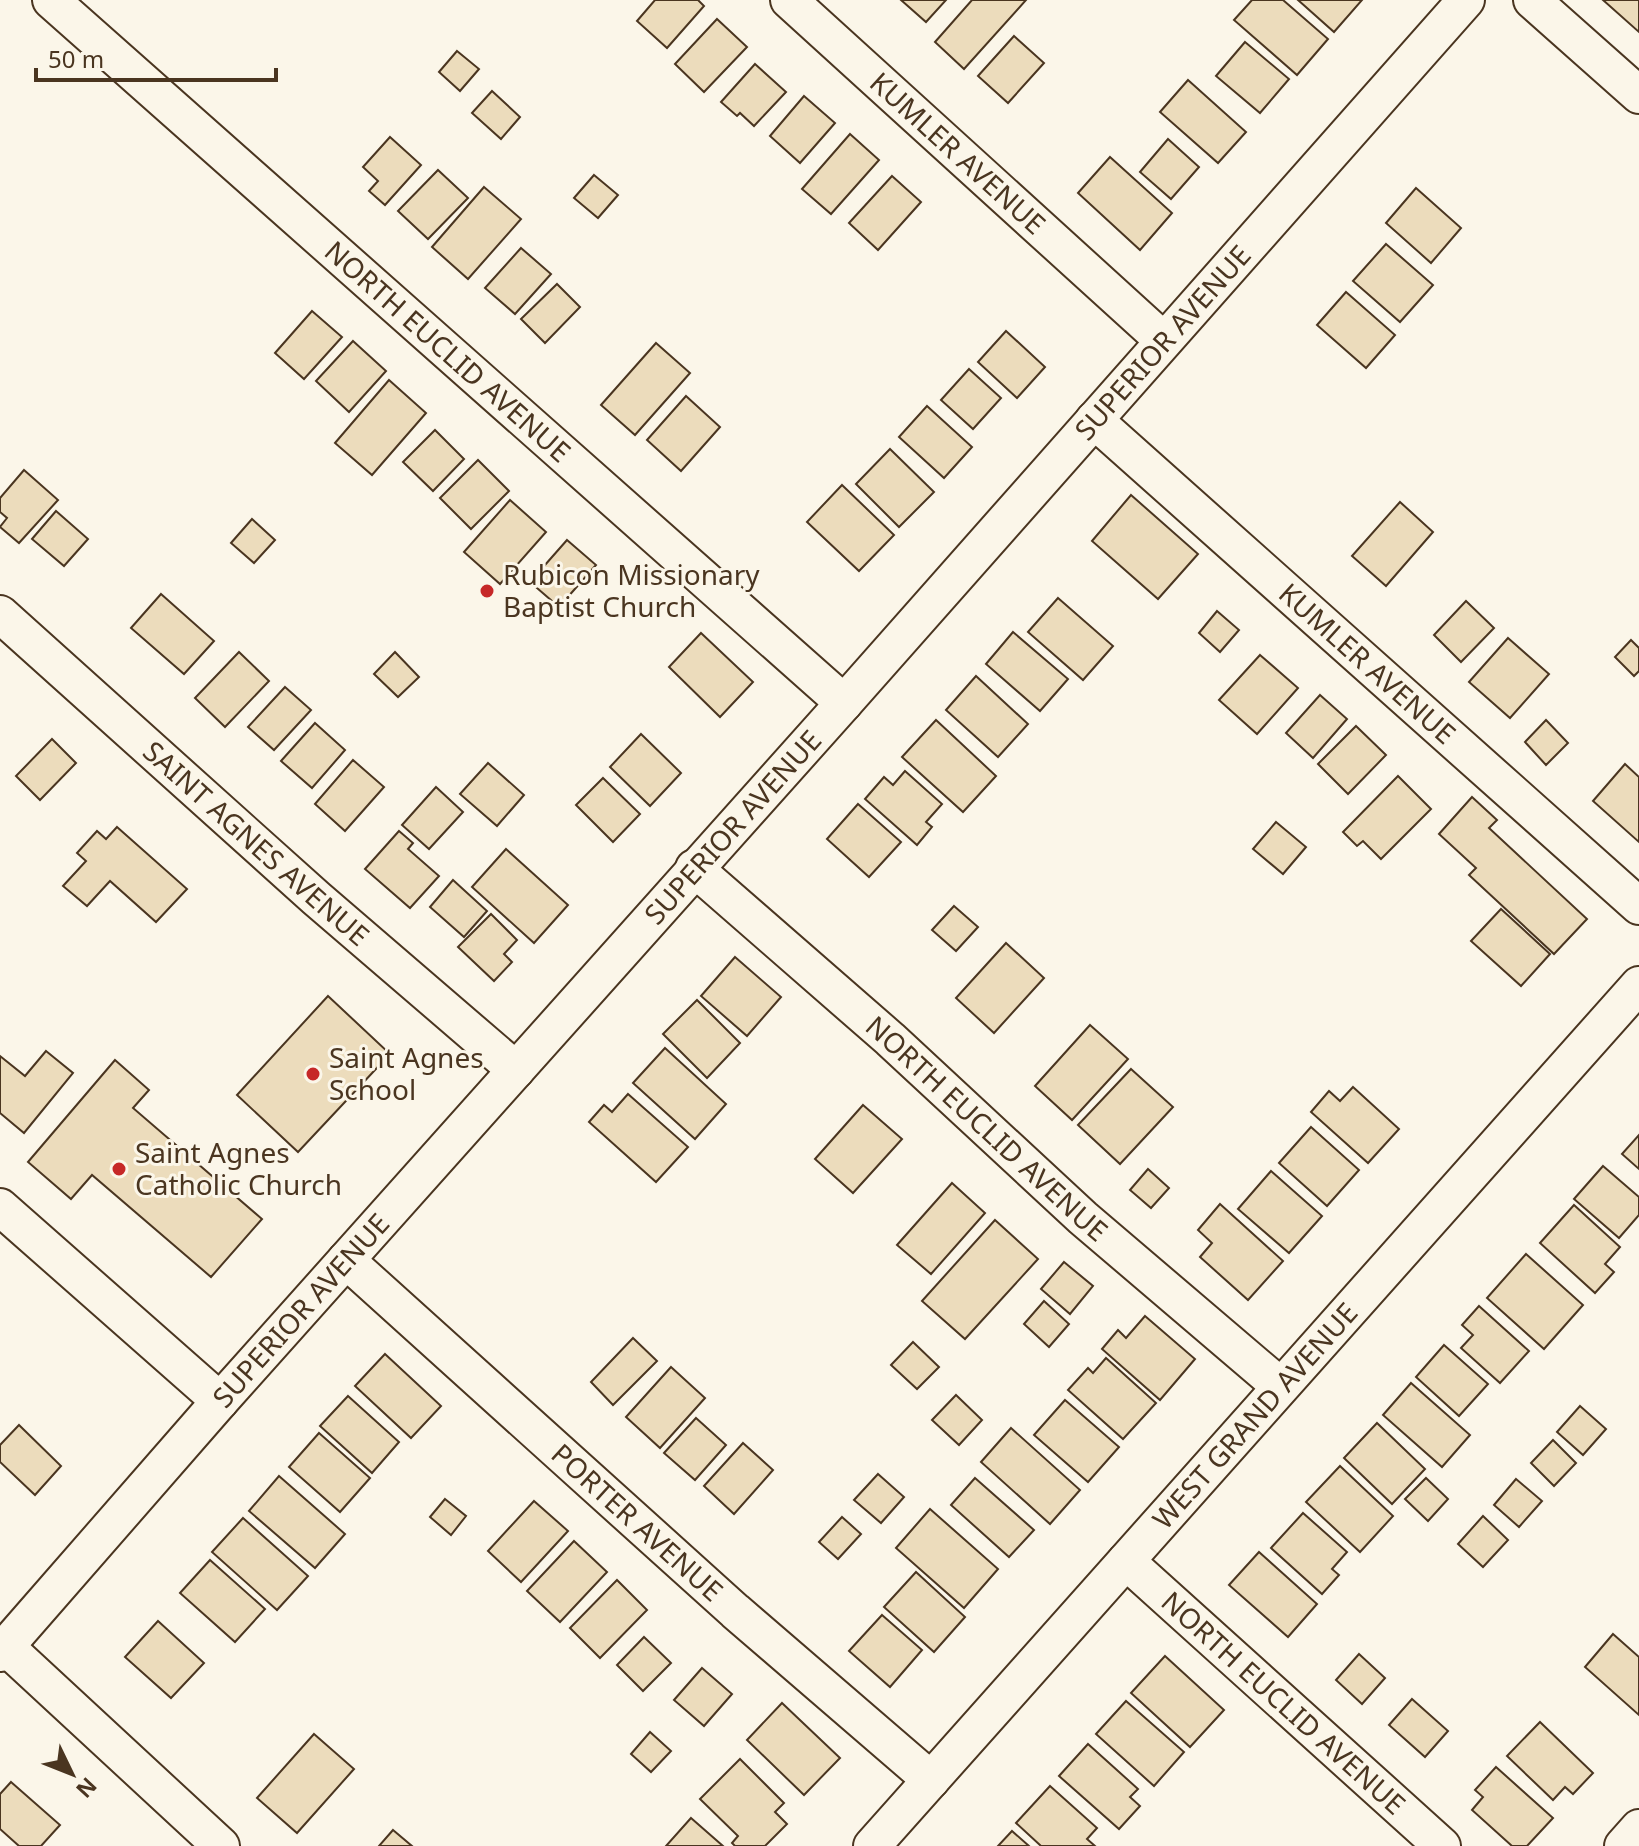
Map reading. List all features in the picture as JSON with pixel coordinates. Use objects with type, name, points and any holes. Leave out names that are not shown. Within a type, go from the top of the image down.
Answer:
[{"type":"street","name":"NORTH EUCLID AVENUE","points":[[51,0],[844,703]]},
{"type":"street","name":"KUMLER AVENUE","points":[[789,0],[1163,340]]},
{"type":"street","name":"SUPERIOR AVENUE","points":[[3,1650],[220,1401],[844,703],[1466,0]]},
{"type":"street","points":[[1532,0],[1639,95]]},
{"type":"street","name":"KUMLER AVENUE","points":[[1094,420],[1639,906]]},
{"type":"street","name":"SAINT AGNES AVENUE","points":[[0,614],[316,898],[516,1070]]},
{"type":"street","name":"NORTH EUCLID AVENUE","points":[[694,868],[890,1039],[1083,1218],[1280,1386]]},
{"type":"street","name":"WEST GRAND AVENUE","points":[[872,1846],[1639,985]]},
{"type":"street","points":[[0,1207],[220,1401]]},
{"type":"street","name":"PORTER AVENUE","points":[[346,1260],[735,1611],[931,1780]]},
{"type":"street","name":"NORTH EUCLID AVENUE","points":[[1126,1561],[1442,1846]]},
{"type":"street","points":[[3,1650],[221,1846]]},
{"type":"street","points":[[1623,1846],[1639,1828]]},
{"type":"building","points":[[655,0],[698,0],[704,6],[667,48],[637,21]]},
{"type":"building","points":[[901,0],[946,0],[926,22]]},
{"type":"building","points":[[972,0],[1026,0],[964,69],[935,42]]},
{"type":"building","points":[[1252,0],[1283,0],[1328,39],[1297,75],[1234,20]]},
{"type":"building","points":[[1298,0],[1362,0],[1334,32]]},
{"type":"building","points":[[1603,0],[1639,0],[1639,32]]},
{"type":"building","points":[[717,19],[747,47],[704,92],[675,64]]},
{"type":"building","points":[[1014,36],[1044,63],[1008,103],[978,76]]},
{"type":"building","points":[[1245,42],[1289,79],[1260,113],[1216,76]]},
{"type":"building","points":[[457,51],[479,69],[460,91],[439,72]]},
{"type":"building","points":[[755,64],[786,92],[754,126],[721,102]]},
{"type":"building","points":[[1188,80],[1246,132],[1218,163],[1160,112]]},
{"type":"building","points":[[492,91],[520,117],[501,139],[472,113]]},
{"type":"building","points":[[804,96],[835,123],[800,163],[770,136]]},
{"type":"building","points":[[850,134],[879,160],[831,214],[802,189]]},
{"type":"building","points":[[390,137],[421,165],[385,205],[369,191],[378,181],[363,167]]},
{"type":"building","points":[[1168,139],[1199,167],[1171,199],[1140,172]]},
{"type":"building","points":[[1110,157],[1172,213],[1140,250],[1078,193]]},
{"type":"building","points":[[438,170],[468,198],[428,239],[398,211]]},
{"type":"building","points":[[594,175],[618,195],[598,218],[574,198]]},
{"type":"building","points":[[892,176],[921,202],[878,250],[849,223]]},
{"type":"building","points":[[484,187],[521,219],[468,279],[432,247]]},
{"type":"building","points":[[1416,188],[1461,228],[1431,263],[1386,223]]},
{"type":"building","points":[[1386,244],[1433,285],[1400,322],[1353,281]]},
{"type":"building","points":[[521,248],[551,274],[515,314],[485,288]]},
{"type":"building","points":[[557,284],[580,307],[545,343],[521,319]]},
{"type":"building","points":[[1346,292],[1395,335],[1366,368],[1317,325]]},
{"type":"building","points":[[312,311],[342,337],[304,379],[275,353]]},
{"type":"building","points":[[1006,331],[1045,367],[1017,398],[978,362]]},
{"type":"building","points":[[353,341],[386,371],[349,412],[316,381]]},
{"type":"building","points":[[656,343],[690,373],[635,435],[601,405]]},
{"type":"building","points":[[969,369],[1001,398],[973,429],[941,400]]},
{"type":"building","points":[[389,380],[426,413],[372,475],[335,443]]},
{"type":"building","points":[[686,396],[720,427],[681,471],[647,440]]},
{"type":"building","points":[[927,406],[972,447],[944,478],[899,437]]},
{"type":"building","points":[[435,430],[464,459],[433,491],[403,462]]},
{"type":"building","points":[[890,449],[934,492],[899,527],[856,484]]},
{"type":"building","points":[[478,460],[509,491],[471,529],[440,498]]},
{"type":"building","points":[[24,470],[58,500],[19,543],[0,527],[7,518],[0,512],[0,498]]},
{"type":"building","points":[[842,485],[894,535],[859,571],[807,522]]},
{"type":"building","points":[[1131,495],[1198,554],[1158,599],[1092,541]]},
{"type":"building","points":[[510,500],[546,532],[500,584],[464,552]]},
{"type":"building","points":[[1400,502],[1433,532],[1386,586],[1352,556]]},
{"type":"building","points":[[56,511],[88,539],[64,566],[32,539]]},
{"type":"building","points":[[252,519],[275,540],[254,563],[231,543]]},
{"type":"building","points":[[567,540],[596,565],[559,607],[530,582]]},
{"type":"building","points":[[161,594],[214,641],[184,674],[131,628]]},
{"type":"building","points":[[1058,598],[1113,646],[1083,680],[1028,632]]},
{"type":"building","points":[[1466,601],[1494,628],[1461,662],[1434,635]]},
{"type":"building","points":[[1217,611],[1239,630],[1220,652],[1199,633]]},
{"type":"building","points":[[1013,632],[1068,679],[1040,711],[986,664]]},
{"type":"building","points":[[701,633],[753,682],[720,717],[669,667]]},
{"type":"building","points":[[1508,638],[1549,674],[1510,718],[1469,682]]},
{"type":"building","points":[[1631,640],[1639,648],[1639,671],[1634,676],[1615,657]]},
{"type":"building","points":[[239,652],[269,681],[225,727],[195,698]]},
{"type":"building","points":[[395,652],[419,677],[398,697],[374,674]]},
{"type":"building","points":[[1260,655],[1298,688],[1257,734],[1219,700]]},
{"type":"building","points":[[976,676],[1028,724],[998,757],[946,710]]},
{"type":"building","points":[[285,687],[311,710],[274,750],[248,727]]},
{"type":"building","points":[[1320,695],[1347,719],[1313,758],[1286,733]]},
{"type":"building","points":[[936,720],[996,776],[963,812],[902,757]]},
{"type":"building","points":[[1546,720],[1568,743],[1546,765],[1525,742]]},
{"type":"building","points":[[315,723],[345,750],[312,788],[281,761]]},
{"type":"building","points":[[1356,726],[1386,755],[1348,794],[1318,764]]},
{"type":"building","points":[[641,734],[681,773],[650,806],[610,767]]},
{"type":"building","points":[[52,739],[76,763],[40,800],[16,776]]},
{"type":"building","points":[[353,760],[384,787],[345,831],[315,804]]},
{"type":"building","points":[[488,763],[524,795],[497,826],[460,794]]},
{"type":"building","points":[[1625,764],[1639,777],[1639,842],[1593,801]]},
{"type":"building","points":[[905,771],[942,804],[926,822],[932,827],[917,845],[865,799],[884,777],[893,785]]},
{"type":"building","points":[[1398,776],[1431,809],[1381,859],[1363,841],[1357,846],[1343,832]]},
{"type":"building","points":[[603,778],[640,814],[613,842],[576,805]]},
{"type":"building","points":[[436,787],[463,812],[429,849],[402,825]]},
{"type":"building","points":[[1472,797],[1497,820],[1489,828],[1587,919],[1554,954],[1469,875],[1476,868],[1439,834]]},
{"type":"building","points":[[858,804],[901,842],[869,877],[827,839]]},
{"type":"building","points":[[1276,822],[1306,847],[1283,874],[1253,849]]},
{"type":"building","points":[[117,827],[187,889],[156,922],[110,881],[87,906],[63,886],[86,861],[77,853],[97,831],[106,839]]},
{"type":"building","points":[[399,831],[413,843],[408,849],[439,876],[410,908],[365,869]]},
{"type":"building","points":[[506,849],[568,905],[534,943],[472,887]]},
{"type":"building","points":[[453,880],[487,911],[464,937],[430,907]]},
{"type":"building","points":[[954,906],[978,927],[956,951],[932,930]]},
{"type":"building","points":[[1501,909],[1550,954],[1521,986],[1471,941]]},
{"type":"building","points":[[491,914],[517,940],[504,954],[512,962],[494,981],[458,947]]},
{"type":"building","points":[[1006,943],[1044,978],[994,1033],[956,998]]},
{"type":"building","points":[[735,957],[781,997],[747,1036],[701,996]]},
{"type":"building","name":"Saint Agnes School","points":[[328,996],[390,1054],[298,1152],[237,1095]]},
{"type":"building","points":[[697,1000],[740,1043],[707,1078],[663,1034]]},
{"type":"building","points":[[1090,1025],[1128,1059],[1072,1120],[1035,1086]]},
{"type":"building","points":[[665,1048],[726,1104],[695,1139],[633,1083]]},
{"type":"building","points":[[46,1051],[73,1073],[24,1133],[0,1113],[0,1056],[25,1076]]},
{"type":"building","name":"Saint Agnes Catholic Church","points":[[115,1060],[149,1090],[133,1108],[262,1219],[211,1277],[92,1175],[71,1199],[28,1162]]},
{"type":"building","points":[[1131,1069],[1173,1107],[1120,1164],[1078,1125]]},
{"type":"building","points":[[1353,1087],[1399,1129],[1368,1163],[1311,1112],[1329,1091],[1340,1101]]},
{"type":"building","points":[[628,1094],[688,1147],[656,1182],[589,1122],[604,1105],[612,1112]]},
{"type":"building","points":[[863,1105],[902,1139],[853,1193],[815,1159]]},
{"type":"building","points":[[1311,1127],[1359,1170],[1327,1206],[1279,1163]]},
{"type":"building","points":[[1639,1135],[1639,1169],[1622,1154]]},
{"type":"building","points":[[1603,1166],[1639,1197],[1639,1215],[1619,1238],[1574,1199]]},
{"type":"building","points":[[1148,1169],[1169,1188],[1151,1208],[1130,1190]]},
{"type":"building","points":[[1271,1171],[1322,1216],[1289,1253],[1238,1209]]},
{"type":"building","points":[[952,1183],[985,1213],[931,1274],[897,1245]]},
{"type":"building","points":[[1220,1204],[1283,1261],[1248,1300],[1200,1257],[1212,1243],[1198,1230]]},
{"type":"building","points":[[1574,1205],[1620,1247],[1605,1264],[1614,1272],[1595,1293],[1540,1243]]},
{"type":"building","points":[[995,1220],[1038,1259],[965,1339],[922,1301]]},
{"type":"building","points":[[1526,1254],[1583,1305],[1544,1349],[1487,1298]]},
{"type":"building","points":[[1064,1262],[1093,1286],[1070,1314],[1041,1289]]},
{"type":"building","points":[[1044,1301],[1069,1324],[1049,1347],[1024,1324]]},
{"type":"building","points":[[1479,1306],[1529,1351],[1500,1383],[1461,1348],[1473,1335],[1462,1325]]},
{"type":"building","points":[[1145,1316],[1195,1359],[1160,1400],[1102,1349],[1118,1330],[1126,1338]]},
{"type":"building","points":[[633,1338],[657,1361],[613,1405],[591,1382]]},
{"type":"building","points":[[913,1342],[939,1367],[917,1389],[891,1365]]},
{"type":"building","points":[[1444,1345],[1488,1384],[1459,1416],[1416,1377]]},
{"type":"building","points":[[385,1354],[441,1406],[411,1438],[355,1386]]},
{"type":"building","points":[[1106,1358],[1156,1403],[1123,1439],[1068,1390],[1088,1368],[1093,1373]]},
{"type":"building","points":[[671,1367],[705,1398],[660,1448],[626,1417]]},
{"type":"building","points":[[1411,1383],[1470,1435],[1442,1467],[1383,1415]]},
{"type":"building","points":[[956,1395],[982,1420],[959,1445],[932,1420]]},
{"type":"building","points":[[348,1396],[399,1442],[372,1473],[320,1426]]},
{"type":"building","points":[[1065,1400],[1119,1447],[1088,1482],[1034,1435]]},
{"type":"building","points":[[1580,1406],[1606,1429],[1583,1455],[1557,1432]]},
{"type":"building","points":[[696,1418],[726,1445],[695,1480],[664,1453]]},
{"type":"building","points":[[1377,1423],[1425,1469],[1392,1504],[1344,1458]]},
{"type":"building","points":[[19,1425],[61,1466],[35,1495],[0,1462],[0,1445]]},
{"type":"building","points":[[1011,1428],[1080,1490],[1050,1524],[981,1462]]},
{"type":"building","points":[[319,1433],[370,1478],[340,1512],[289,1467]]},
{"type":"building","points":[[1553,1440],[1576,1463],[1554,1486],[1531,1463]]},
{"type":"building","points":[[743,1443],[773,1470],[734,1514],[704,1486]]},
{"type":"building","points":[[1340,1466],[1393,1516],[1360,1552],[1306,1502]]},
{"type":"building","points":[[878,1474],[904,1497],[881,1523],[854,1500]]},
{"type":"building","points":[[279,1476],[345,1534],[315,1568],[249,1511]]},
{"type":"building","points":[[975,1478],[1034,1530],[1009,1557],[951,1505]]},
{"type":"building","points":[[1426,1478],[1448,1499],[1428,1521],[1405,1499]]},
{"type":"building","points":[[1516,1479],[1542,1501],[1519,1527],[1494,1505]]},
{"type":"building","points":[[445,1499],[466,1516],[451,1535],[430,1517]]},
{"type":"building","points":[[534,1501],[568,1531],[521,1582],[488,1551]]},
{"type":"building","points":[[930,1509],[998,1569],[964,1608],[896,1548]]},
{"type":"building","points":[[1303,1513],[1347,1552],[1332,1569],[1339,1575],[1322,1594],[1271,1548]]},
{"type":"building","points":[[1483,1516],[1508,1540],[1483,1567],[1458,1544]]},
{"type":"building","points":[[842,1517],[861,1534],[838,1559],[819,1542]]},
{"type":"building","points":[[243,1518],[308,1576],[277,1610],[212,1552]]},
{"type":"building","points":[[574,1541],[607,1572],[560,1622],[527,1591]]},
{"type":"building","points":[[1259,1552],[1317,1604],[1288,1637],[1229,1585]]},
{"type":"building","points":[[210,1560],[265,1609],[235,1642],[180,1593]]},
{"type":"building","points":[[916,1572],[965,1617],[934,1652],[884,1607]]},
{"type":"building","points":[[617,1580],[647,1610],[600,1658],[570,1628]]},
{"type":"building","points":[[882,1615],[922,1650],[890,1687],[849,1651]]},
{"type":"building","points":[[158,1621],[204,1663],[171,1698],[125,1657]]},
{"type":"building","points":[[1613,1634],[1639,1657],[1639,1715],[1585,1667]]},
{"type":"building","points":[[644,1637],[671,1663],[643,1691],[617,1665]]},
{"type":"building","points":[[1359,1654],[1385,1678],[1362,1704],[1336,1680]]},
{"type":"building","points":[[1165,1656],[1224,1710],[1190,1747],[1131,1693]]},
{"type":"building","points":[[702,1668],[732,1694],[704,1726],[674,1700]]},
{"type":"building","points":[[1412,1699],[1448,1731],[1425,1757],[1389,1725]]},
{"type":"building","points":[[1126,1701],[1184,1752],[1154,1786],[1096,1734]]},
{"type":"building","points":[[782,1703],[840,1758],[804,1795],[747,1740]]},
{"type":"building","points":[[1540,1722],[1593,1773],[1573,1794],[1565,1787],[1553,1800],[1507,1756]]},
{"type":"building","points":[[650,1732],[671,1751],[651,1772],[631,1754]]},
{"type":"building","points":[[314,1734],[354,1769],[297,1833],[257,1798]]},
{"type":"building","points":[[1088,1744],[1138,1789],[1130,1797],[1140,1806],[1119,1829],[1059,1776]]},
{"type":"building","points":[[740,1759],[784,1803],[775,1812],[787,1824],[765,1846],[735,1846],[732,1843],[738,1836],[700,1799]]},
{"type":"building","points":[[1496,1767],[1553,1818],[1527,1846],[1512,1846],[1472,1810],[1483,1797],[1475,1790]]},
{"type":"building","points":[[11,1782],[60,1825],[41,1846],[19,1846],[0,1829],[0,1794]]},
{"type":"building","points":[[1050,1786],[1097,1828],[1087,1839],[1095,1846],[1041,1846],[1016,1823]]},
{"type":"building","points":[[691,1818],[723,1846],[666,1846]]},
{"type":"building","points":[[393,1830],[412,1846],[379,1846]]},
{"type":"building","points":[[1012,1831],[1029,1846],[998,1846]]},
{"type":"place","name":"Rubicon Missionary Baptist Church","points":[[487,591]]},
{"type":"place","name":"Saint Agnes School","points":[[313,1074]]},
{"type":"place","name":"Saint Agnes Catholic Church","points":[[119,1169]]}]
